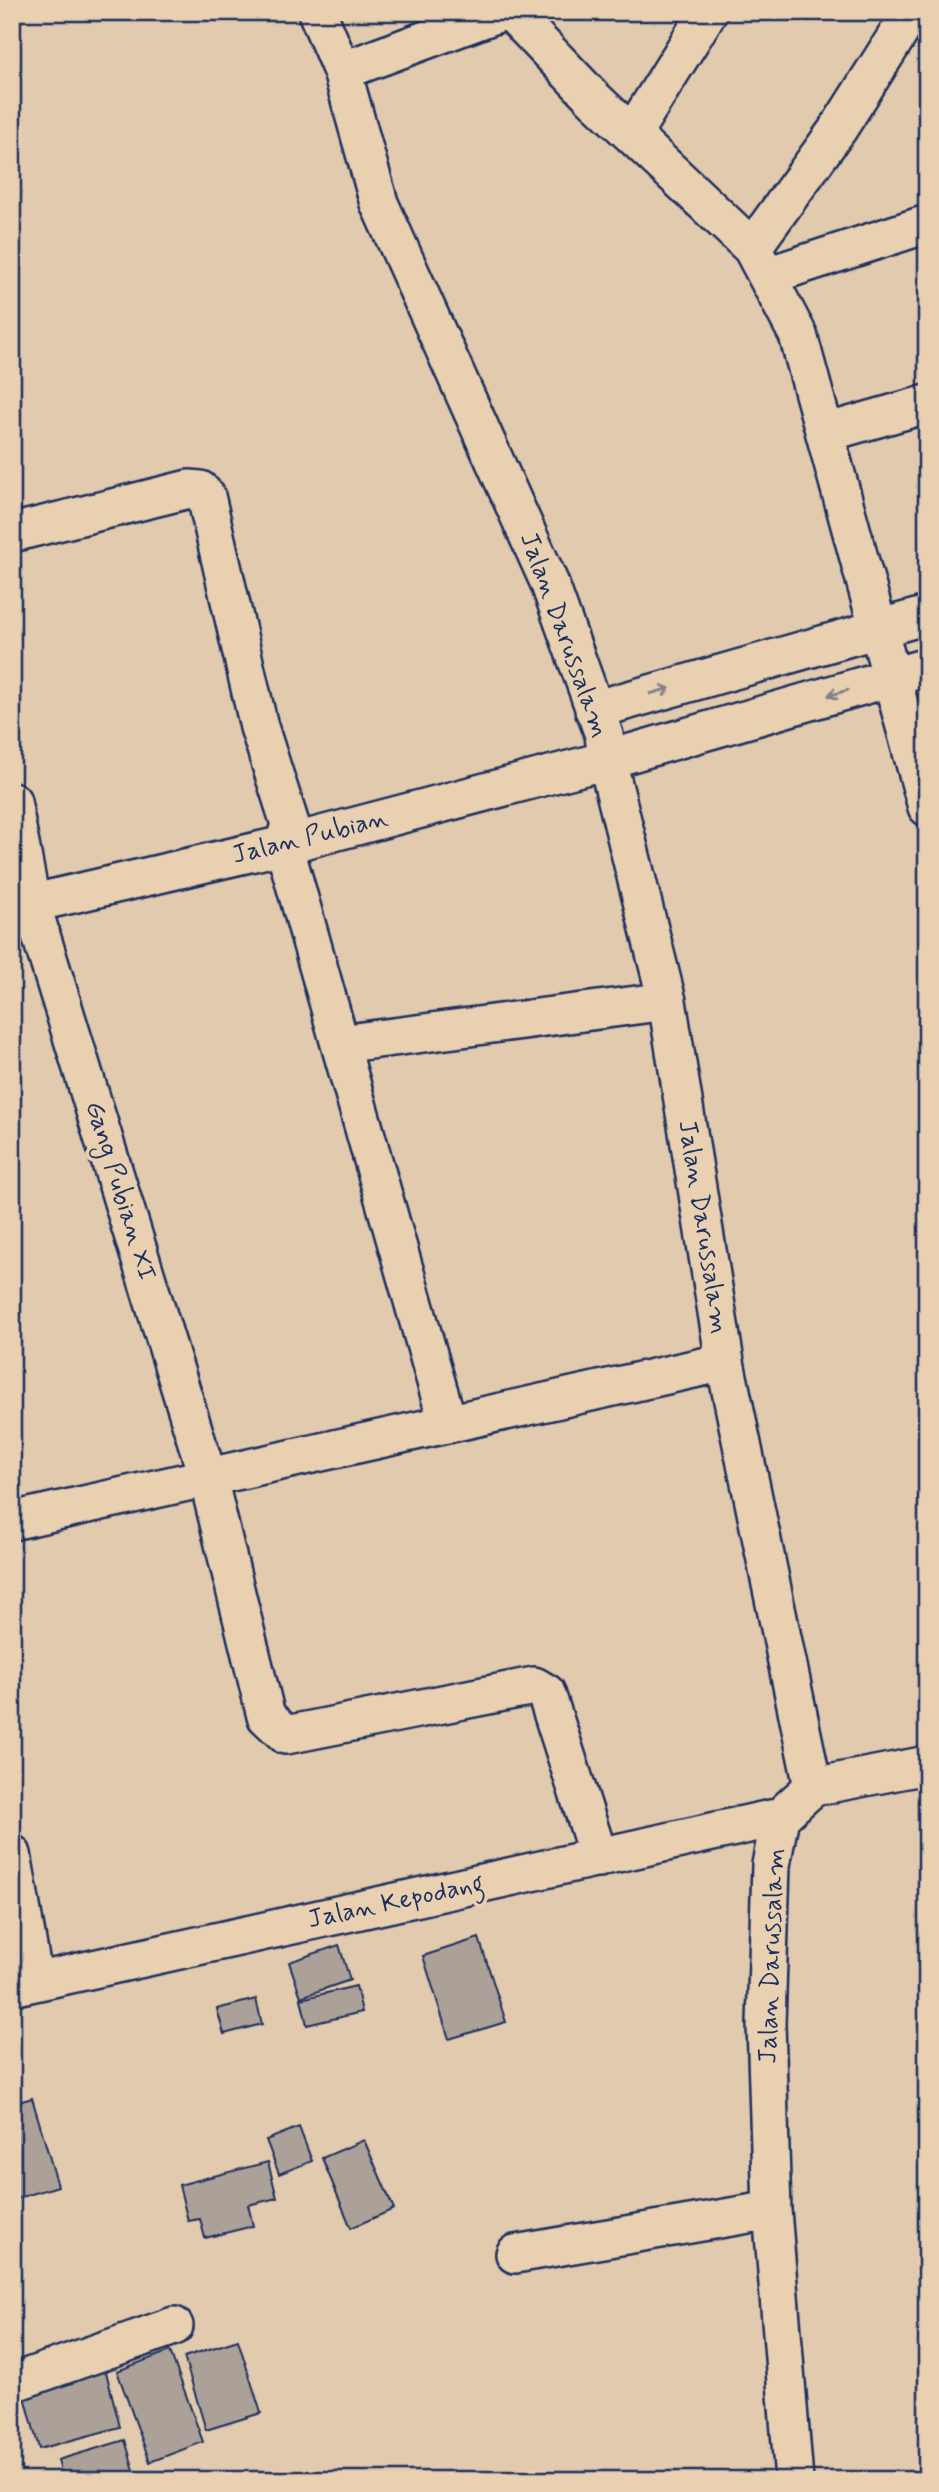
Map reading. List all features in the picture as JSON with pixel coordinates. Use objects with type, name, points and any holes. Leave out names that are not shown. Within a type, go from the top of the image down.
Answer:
[{"type":"street","name":"Jalan Darussalam","points":[[317,12],[342,71],[379,203],[549,582],[604,735],[607,760],[667,1001],[725,1362],[814,1787],[780,1816],[771,1866],[766,2024],[772,2210],[794,2480]]},
{"type":"street","points":[[342,71],[501,12]]},
{"type":"street","points":[[511,12],[593,98],[759,262],[798,335],[927,807]]},
{"type":"street","points":[[632,134],[708,12]]},
{"type":"street","points":[[759,262],[912,12]]},
{"type":"street","points":[[759,262],[927,224]]},
{"type":"street","points":[[825,433],[927,404]]},
{"type":"street","points":[[12,533],[189,489],[200,490],[206,496],[260,727],[290,824],[284,845],[448,1424]]},
{"type":"street","points":[[594,710],[927,615]]},
{"type":"street","name":"Jalan Pubian","points":[[22,906],[284,845],[607,760],[927,667]]},
{"type":"street","name":"Gang Pubian XI","points":[[12,801],[22,906],[208,1478],[269,1721],[286,1735],[534,1686],[540,1688],[546,1693],[599,1858]]},
{"type":"street","points":[[340,1044],[667,1001]]},
{"type":"street","points":[[12,1521],[725,1362]]},
{"type":"street","points":[[814,1787],[927,1765]]},
{"type":"street","name":"Jalan Kepodang","points":[[23,1984],[780,1816]]},
{"type":"street","points":[[12,1854],[23,1984]]},
{"type":"street","points":[[515,2254],[772,2210]]},
{"type":"street","points":[[12,2383],[174,2326]]},
{"type":"building","points":[[479,1938],[506,2022],[449,2039],[423,1956]]},
{"type":"building","points":[[339,1945],[350,1980],[301,1997],[289,1962]]},
{"type":"building","points":[[356,1986],[362,2012],[307,2025],[301,1999]]},
{"type":"building","points":[[256,1999],[262,2024],[224,2034],[217,2009]]},
{"type":"building","points":[[32,2098],[58,2186],[12,2200],[12,2104]]},
{"type":"building","points":[[299,2127],[312,2161],[279,2174],[266,2140]]},
{"type":"building","points":[[364,2140],[394,2209],[351,2228],[322,2158]]},
{"type":"building","points":[[268,2162],[277,2198],[248,2205],[253,2226],[205,2238],[200,2219],[188,2221],[179,2185]]},
{"type":"building","points":[[238,2340],[261,2413],[206,2430],[184,2357]]},
{"type":"building","points":[[170,2351],[203,2442],[150,2462],[117,2371]]},
{"type":"building","points":[[105,2368],[120,2427],[39,2449],[23,2389]]},
{"type":"building","points":[[125,2440],[136,2477],[126,2480],[63,2480],[58,2460]]}]
